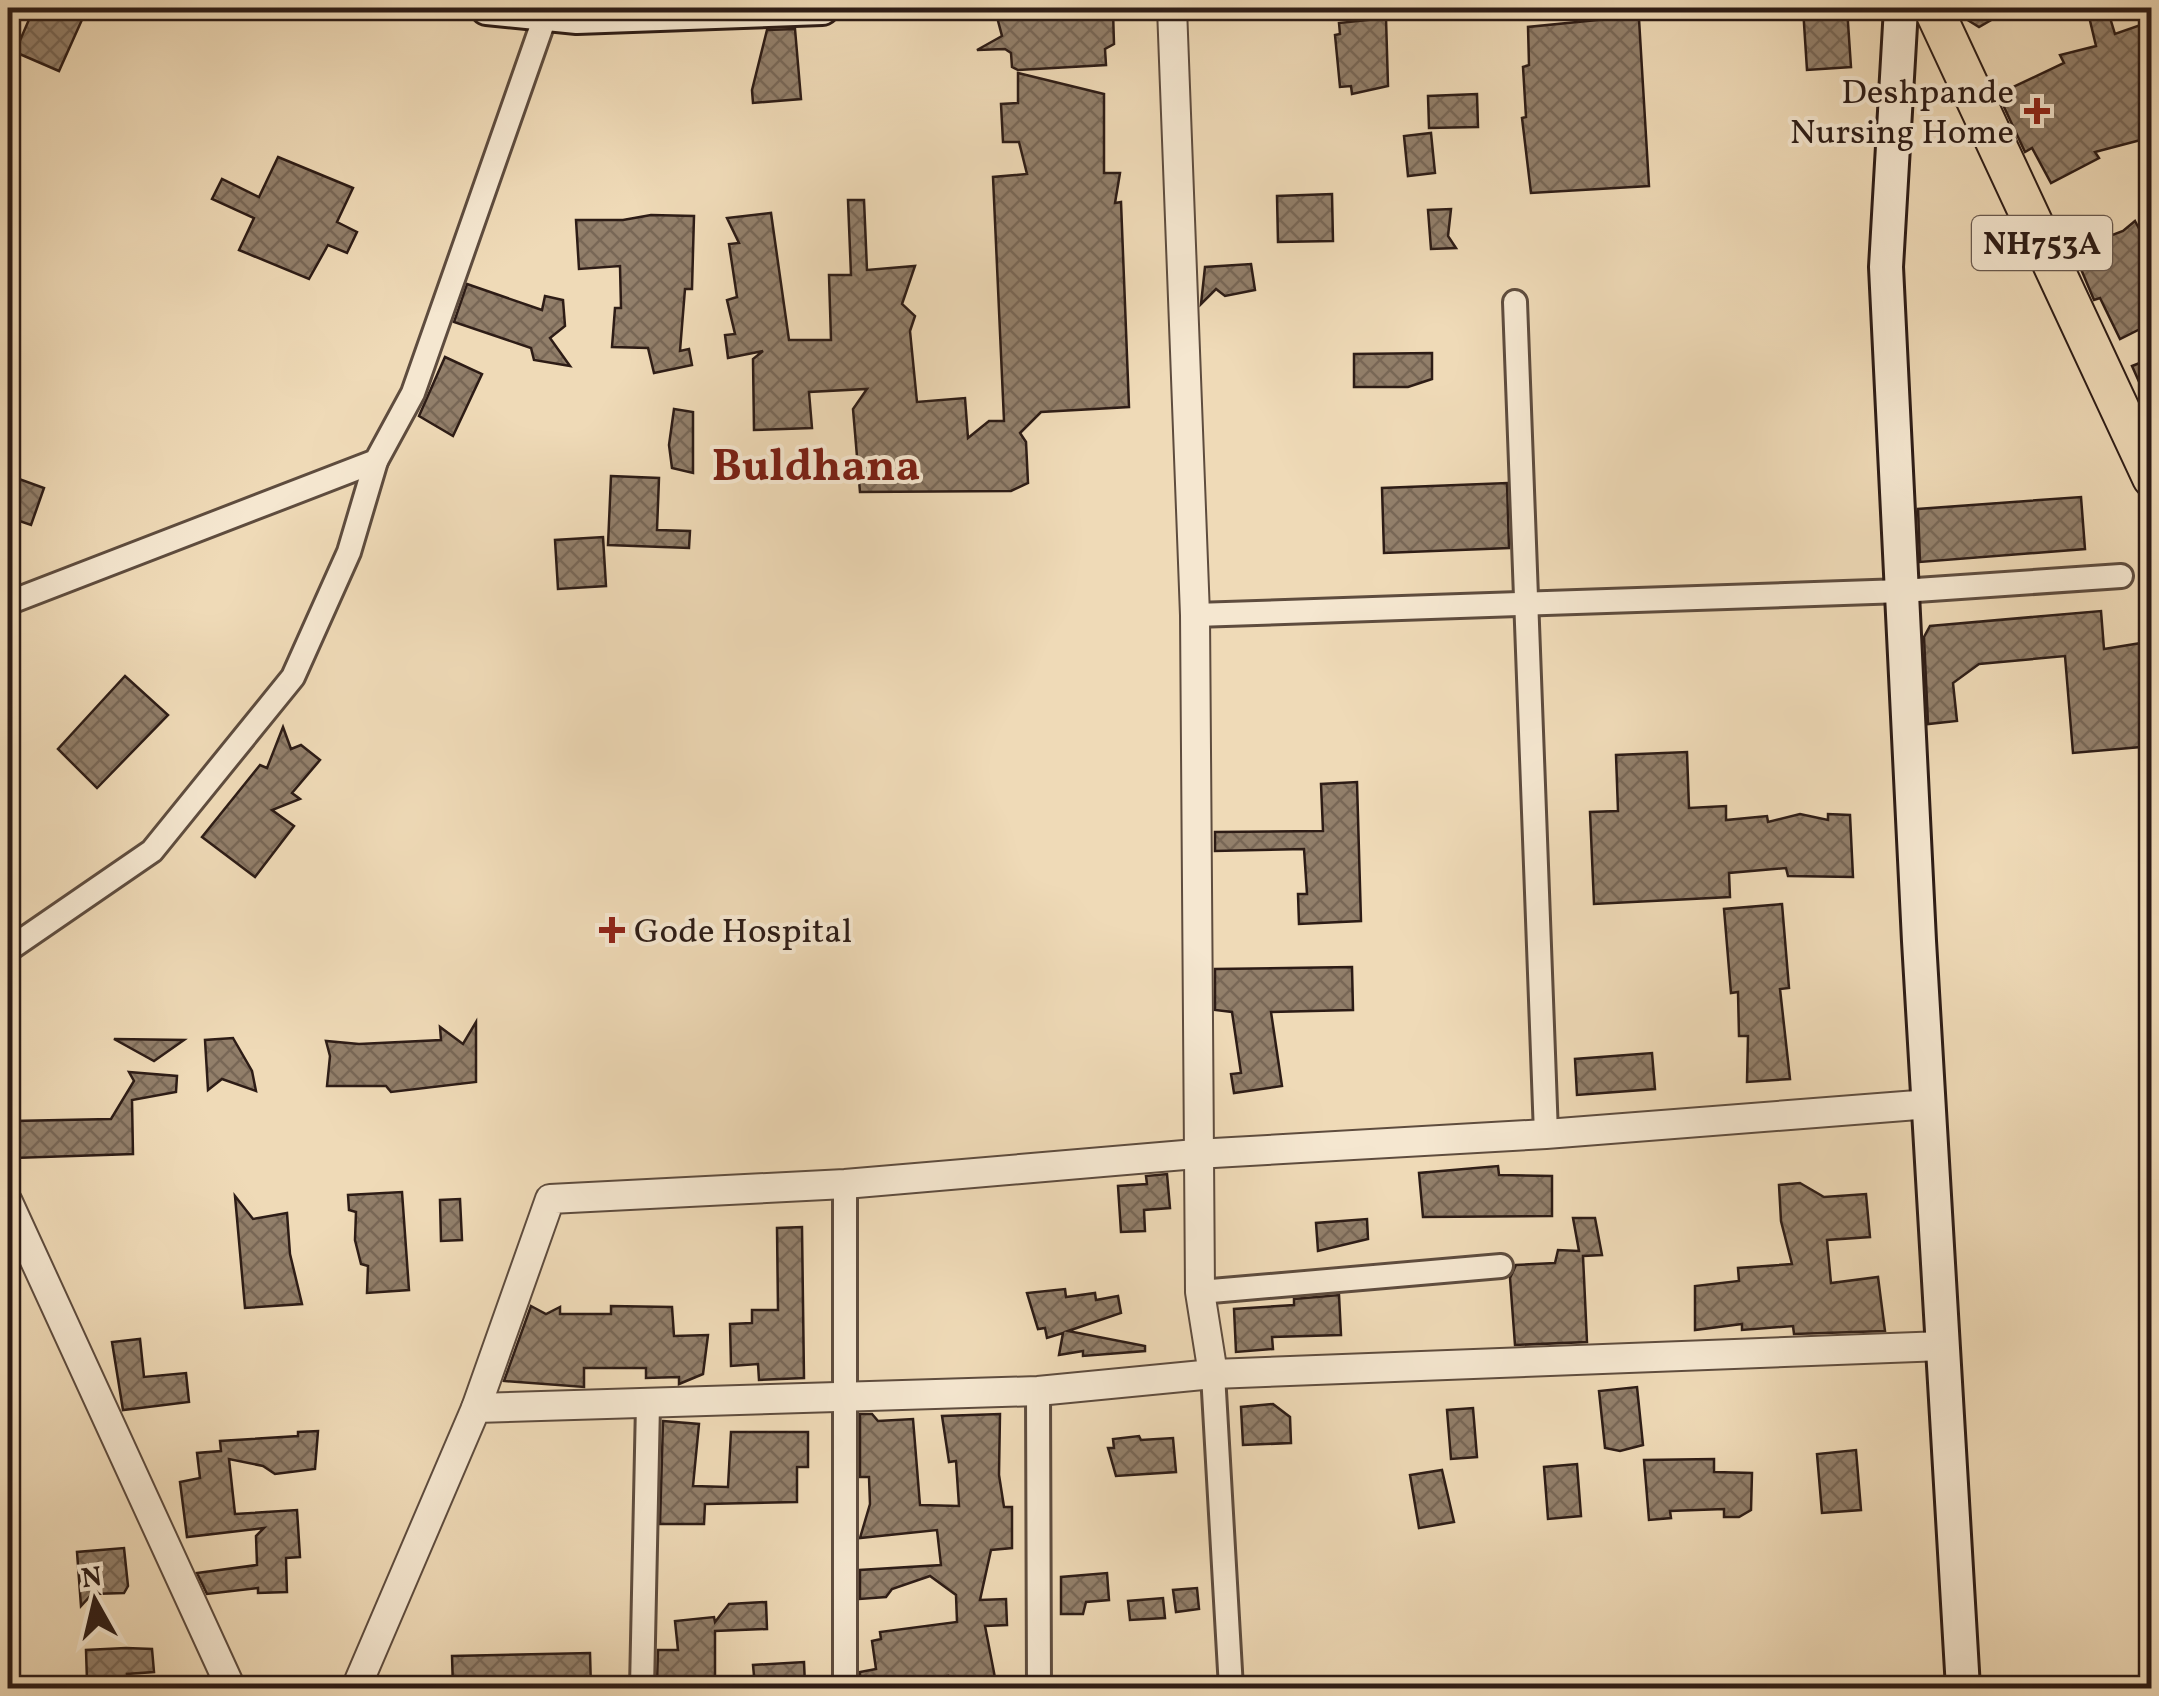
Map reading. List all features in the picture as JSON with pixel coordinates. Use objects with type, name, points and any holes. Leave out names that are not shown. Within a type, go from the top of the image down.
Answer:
[{"type":"highway","name":"NH753A","points":[[1933,8],[2152,478]]},
{"type":"main road","points":[[486,8],[577,17],[822,8]]},
{"type":"main road","points":[[1901,8],[1886,267],[1964,1688]]},
{"type":"street","points":[[1172,8],[1195,615],[1200,1292],[1213,1374],[1230,1688]]},
{"type":"street","points":[[8,950],[152,851],[293,678],[348,552],[376,461],[414,392],[546,14]]},
{"type":"street","points":[[1515,302],[1546,1134]]},
{"type":"street","points":[[8,603],[376,461]]},
{"type":"street","points":[[1195,615],[1902,592],[2121,576]]},
{"type":"street","points":[[356,1688],[476,1408],[550,1198],[845,1184],[1196,1154],[1546,1134],[1930,1104]]},
{"type":"street","points":[[845,1184],[845,1688]]},
{"type":"street","points":[[8,1202],[231,1688]]},
{"type":"street","points":[[1200,1292],[1501,1266]]},
{"type":"street","points":[[476,1408],[1038,1391],[1213,1374],[1943,1346]]},
{"type":"street","points":[[1038,1391],[1039,1688]]},
{"type":"street","points":[[642,1688],[648,1404]]},
{"type":"building","points":[[34,8],[72,8],[85,13],[59,71],[15,52]]},
{"type":"building","points":[[1803,8],[1847,8],[1851,67],[1807,70]]},
{"type":"building","points":[[1958,8],[2012,8],[1979,27],[1961,16]]},
{"type":"building","points":[[2087,8],[2107,8],[2115,34],[2152,21],[2152,137],[2095,152],[2099,158],[2051,183],[2032,148],[2025,152],[1998,94],[2064,63],[2060,55],[2096,46]]},
{"type":"building","points":[[1113,11],[1114,44],[1105,49],[1106,65],[1018,70],[1012,67],[1011,53],[1005,49],[977,50],[1002,36],[997,17],[1006,12]]},
{"type":"building","points":[[1386,18],[1388,86],[1352,94],[1351,86],[1340,87],[1335,35],[1340,34],[1339,23]]},
{"type":"building","points":[[1639,19],[1649,186],[1531,193],[1522,118],[1526,117],[1523,67],[1529,65],[1528,27]]},
{"type":"building","points":[[795,29],[801,99],[753,103],[752,90],[767,30]]},
{"type":"building","points":[[1018,73],[1104,94],[1104,173],[1120,173],[1115,203],[1121,202],[1129,407],[1041,412],[1020,433],[1026,442],[1028,483],[1011,491],[860,492],[853,409],[867,389],[809,392],[812,428],[754,430],[753,359],[763,351],[728,358],[725,335],[735,334],[727,300],[737,297],[729,244],[739,243],[727,218],[771,213],[789,340],[831,340],[829,275],[851,275],[848,200],[864,200],[867,270],[915,266],[902,304],[915,316],[910,331],[917,402],[965,398],[968,438],[989,421],[1004,421],[993,177],[1027,174],[1019,142],[1003,142],[1001,104],[1018,103]]},
{"type":"building","points":[[1477,94],[1478,127],[1429,128],[1428,96]]},
{"type":"building","points":[[1431,133],[1435,173],[1408,176],[1404,136]]},
{"type":"building","points":[[278,157],[353,188],[337,222],[357,232],[347,253],[328,245],[309,279],[239,250],[254,218],[212,199],[222,179],[259,197]]},
{"type":"building","points":[[1332,194],[1333,241],[1278,242],[1277,196]]},
{"type":"building","points":[[1451,209],[1448,236],[1456,248],[1431,249],[1428,210]]},
{"type":"building","points":[[651,215],[694,216],[692,289],[685,289],[680,351],[689,349],[692,365],[654,373],[648,348],[612,347],[615,308],[621,308],[620,266],[579,269],[576,220],[623,220]]},
{"type":"building","points":[[2135,221],[2152,253],[2152,323],[2120,339],[2100,298],[2094,300],[2073,250],[2123,231]]},
{"type":"building","points":[[1251,264],[1255,290],[1225,296],[1216,289],[1201,304],[1205,267]]},
{"type":"building","points":[[467,284],[542,310],[545,296],[563,300],[565,326],[550,338],[570,366],[534,360],[531,348],[454,322]]},
{"type":"building","points":[[1432,353],[1432,379],[1408,387],[1354,387],[1354,354]]},
{"type":"building","points":[[445,357],[482,374],[453,436],[419,416]]},
{"type":"building","points":[[2152,358],[2152,411],[2132,366]]},
{"type":"building","points":[[674,409],[693,412],[693,473],[672,468],[669,445]]},
{"type":"building","points":[[8,475],[44,488],[31,525],[8,517]]},
{"type":"building","points":[[611,476],[659,478],[657,530],[690,531],[689,548],[608,545]]},
{"type":"building","points":[[1507,483],[1509,548],[1384,553],[1382,488]]},
{"type":"building","points":[[2081,497],[2085,549],[1920,562],[1918,509]]},
{"type":"building","points":[[603,537],[606,586],[558,589],[555,540]]},
{"type":"building","points":[[2101,611],[2104,649],[2141,643],[2142,654],[2152,653],[2152,746],[2073,753],[2065,656],[1979,664],[1953,683],[1957,721],[1928,724],[1924,637],[1930,626]]},
{"type":"building","points":[[125,676],[168,715],[97,788],[58,749]]},
{"type":"building","points":[[283,727],[291,749],[301,745],[320,760],[292,793],[300,799],[272,810],[294,826],[255,877],[202,837],[260,765],[267,768]]},
{"type":"building","points":[[1687,752],[1689,808],[1726,806],[1726,820],[1767,816],[1768,822],[1800,814],[1828,820],[1828,814],[1850,815],[1853,877],[1788,876],[1786,868],[1729,873],[1730,897],[1594,904],[1590,812],[1618,811],[1616,755]]},
{"type":"building","points":[[1357,782],[1361,921],[1299,924],[1298,894],[1307,894],[1304,849],[1215,851],[1215,832],[1323,831],[1321,784]]},
{"type":"building","points":[[1782,904],[1789,988],[1780,989],[1790,1079],[1747,1082],[1748,1036],[1739,1036],[1738,992],[1731,993],[1724,909]]},
{"type":"building","points":[[1352,967],[1353,1010],[1271,1012],[1282,1086],[1234,1093],[1231,1074],[1241,1073],[1232,1012],[1215,1010],[1215,969]]},
{"type":"building","points":[[476,1022],[476,1082],[391,1092],[386,1086],[327,1086],[330,1056],[326,1041],[359,1044],[441,1040],[440,1027],[463,1044]]},
{"type":"building","points":[[233,1038],[252,1071],[256,1091],[222,1079],[208,1090],[205,1040]]},
{"type":"building","points":[[114,1039],[184,1040],[154,1061]]},
{"type":"building","points":[[1652,1053],[1655,1089],[1577,1095],[1575,1059]]},
{"type":"building","points":[[129,1072],[177,1076],[176,1092],[132,1100],[133,1154],[14,1158],[13,1121],[111,1119],[134,1081]]},
{"type":"building","points":[[1498,1166],[1499,1175],[1552,1176],[1552,1216],[1423,1217],[1419,1173]]},
{"type":"building","points":[[1167,1174],[1170,1208],[1144,1210],[1145,1231],[1121,1232],[1118,1186],[1147,1184],[1146,1176]]},
{"type":"building","points":[[1800,1183],[1824,1197],[1866,1194],[1870,1237],[1827,1240],[1831,1283],[1878,1277],[1885,1331],[1794,1334],[1793,1326],[1742,1330],[1742,1324],[1695,1330],[1695,1286],[1739,1281],[1738,1268],[1792,1264],[1781,1221],[1779,1185]]},
{"type":"building","points":[[402,1192],[409,1290],[367,1293],[368,1266],[361,1264],[355,1240],[356,1212],[349,1210],[348,1195]]},
{"type":"building","points":[[235,1196],[253,1219],[287,1213],[290,1254],[302,1304],[245,1308]]},
{"type":"building","points":[[460,1199],[462,1240],[441,1241],[440,1200]]},
{"type":"building","points":[[1573,1218],[1595,1218],[1602,1255],[1583,1256],[1587,1342],[1515,1345],[1510,1278],[1516,1265],[1555,1263],[1558,1250],[1579,1251]]},
{"type":"building","points":[[1367,1219],[1368,1239],[1318,1251],[1316,1223]]},
{"type":"building","points":[[802,1227],[804,1378],[759,1380],[758,1364],[731,1366],[730,1324],[752,1323],[752,1310],[778,1310],[777,1228]]},
{"type":"building","points":[[1065,1289],[1066,1297],[1095,1293],[1096,1300],[1118,1296],[1121,1313],[1068,1331],[1145,1346],[1145,1351],[1059,1355],[1063,1333],[1047,1338],[1045,1328],[1038,1329],[1027,1293]]},
{"type":"building","points":[[1339,1295],[1341,1335],[1272,1337],[1273,1349],[1236,1352],[1234,1309],[1294,1305],[1294,1299]]},
{"type":"building","points":[[531,1306],[546,1314],[560,1307],[560,1314],[611,1314],[611,1306],[672,1307],[674,1336],[708,1335],[703,1374],[679,1384],[679,1377],[646,1378],[646,1368],[584,1368],[584,1387],[504,1381]]},
{"type":"building","points":[[140,1339],[144,1377],[186,1373],[189,1402],[123,1410],[112,1342]]},
{"type":"building","points":[[1637,1387],[1643,1445],[1620,1451],[1605,1448],[1599,1391]]},
{"type":"building","points":[[1273,1404],[1290,1417],[1291,1443],[1243,1445],[1241,1407]]},
{"type":"building","points":[[1473,1408],[1477,1457],[1451,1459],[1447,1410]]},
{"type":"building","points":[[860,1414],[872,1414],[878,1421],[913,1419],[920,1505],[959,1506],[956,1461],[949,1462],[942,1416],[1000,1414],[999,1475],[1004,1507],[1012,1507],[1012,1548],[991,1550],[980,1600],[1006,1599],[1007,1625],[985,1626],[997,1688],[949,1688],[948,1676],[860,1688],[860,1672],[876,1669],[872,1641],[881,1639],[880,1632],[957,1622],[956,1595],[930,1576],[892,1589],[886,1597],[860,1599],[860,1570],[941,1565],[937,1530],[860,1538],[870,1504],[869,1477],[860,1477]]},
{"type":"building","points":[[663,1421],[699,1424],[693,1486],[728,1487],[731,1432],[808,1432],[808,1467],[797,1467],[797,1502],[705,1504],[704,1524],[660,1524]]},
{"type":"building","points":[[318,1431],[315,1469],[275,1474],[263,1466],[229,1459],[235,1514],[297,1510],[300,1557],[286,1558],[287,1592],[258,1593],[258,1588],[207,1594],[197,1573],[257,1565],[256,1536],[264,1528],[187,1537],[180,1482],[200,1478],[197,1453],[221,1451],[220,1441]]},
{"type":"building","points":[[1139,1436],[1141,1440],[1173,1438],[1176,1472],[1116,1476],[1108,1448],[1114,1448],[1113,1439]]},
{"type":"building","points":[[1856,1450],[1861,1510],[1822,1513],[1817,1454]]},
{"type":"building","points":[[1714,1459],[1714,1472],[1752,1473],[1751,1510],[1739,1517],[1724,1517],[1724,1509],[1670,1511],[1671,1518],[1649,1520],[1644,1460]]},
{"type":"building","points":[[1577,1464],[1581,1516],[1548,1519],[1544,1467]]},
{"type":"building","points":[[1442,1470],[1454,1522],[1419,1528],[1410,1475]]},
{"type":"building","points":[[124,1548],[128,1586],[124,1593],[92,1594],[81,1606],[77,1552]]},
{"type":"building","points":[[1107,1573],[1109,1600],[1086,1602],[1083,1614],[1061,1614],[1061,1577]]},
{"type":"building","points":[[1197,1588],[1199,1609],[1176,1612],[1173,1590]]},
{"type":"building","points":[[1163,1598],[1165,1618],[1130,1620],[1128,1601]]},
{"type":"building","points":[[766,1602],[767,1629],[715,1631],[715,1688],[664,1688],[664,1682],[657,1682],[658,1650],[678,1650],[675,1621],[714,1617],[715,1622],[729,1604]]},
{"type":"building","points":[[152,1649],[154,1672],[127,1674],[127,1679],[87,1681],[86,1650]]},
{"type":"building","points":[[590,1653],[591,1688],[453,1688],[452,1656]]},
{"type":"building","points":[[804,1662],[805,1685],[755,1687],[753,1665]]},
{"type":"place","name":"Deshpande Nursing Home","points":[[2037,111]]},
{"type":"place","name":"Gode Hospital","points":[[612,930]]},
{"type":"district","name":"Buldhana","points":[[816,464]]}]
